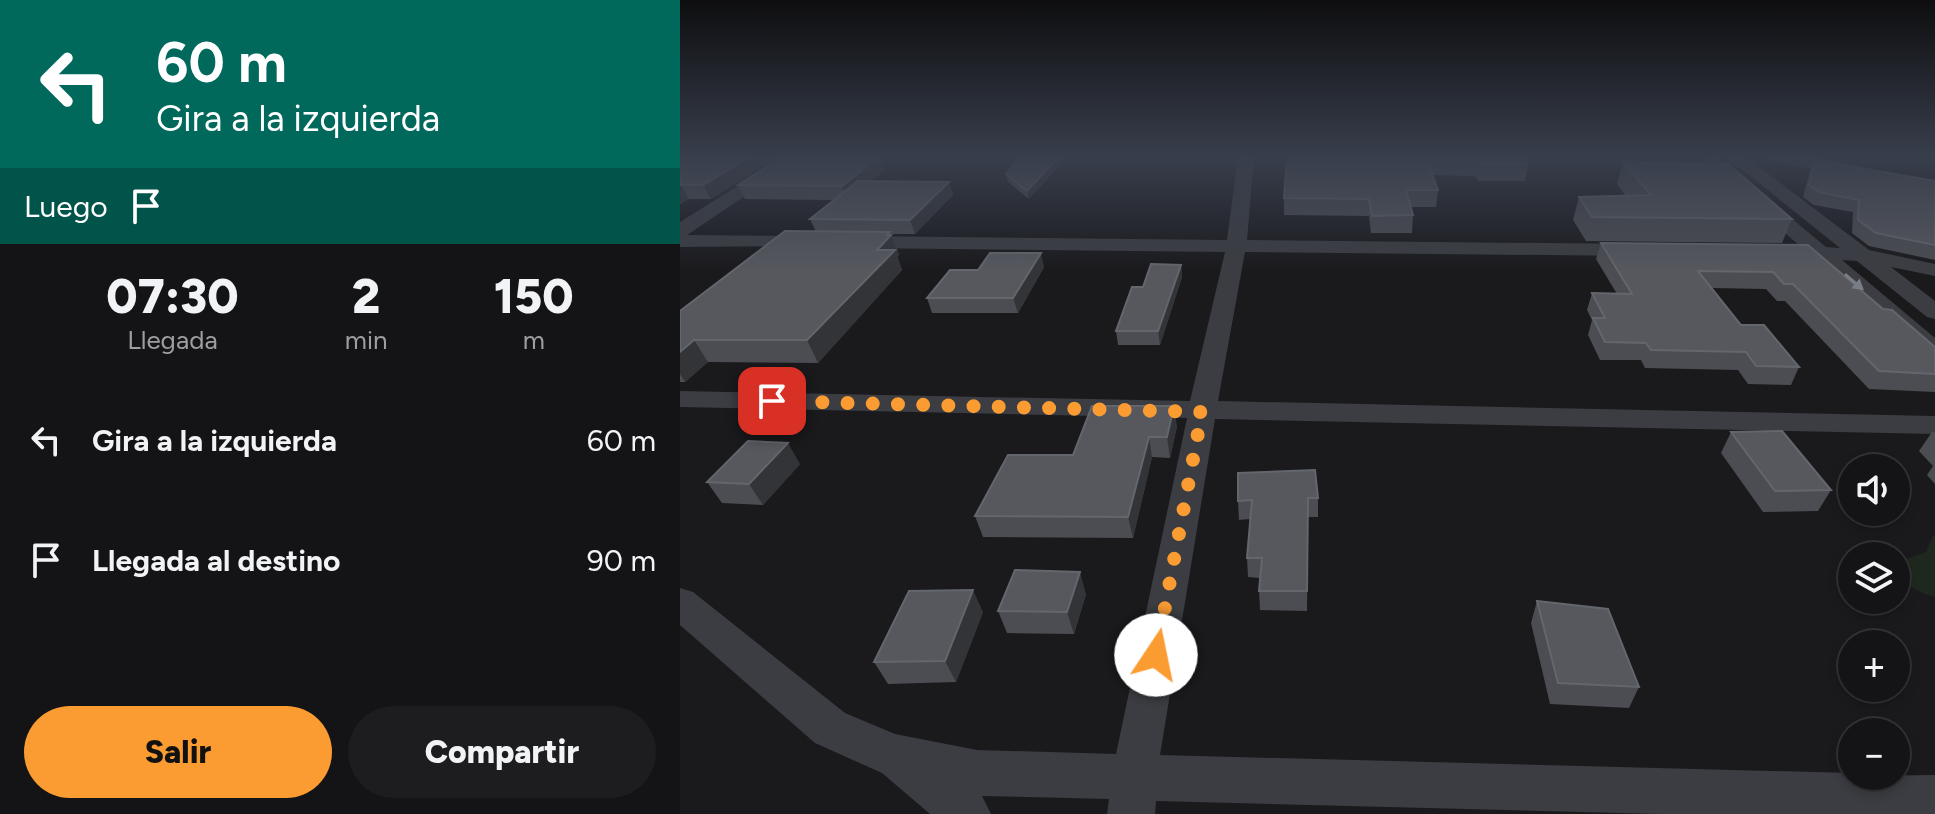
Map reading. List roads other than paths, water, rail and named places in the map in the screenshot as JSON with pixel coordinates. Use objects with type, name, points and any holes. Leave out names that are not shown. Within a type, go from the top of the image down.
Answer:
[{"type":"street","points":[[680,231],[736,195]]},
{"type":"street","points":[[1132,796],[1202,412],[1236,246],[1242,195]]},
{"type":"street","points":[[1752,195],[1935,351]]},
{"type":"street","points":[[1785,195],[1935,312]]},
{"type":"street","points":[[680,241],[1662,251]]},
{"type":"street","points":[[1756,252],[1862,255],[1935,270]]},
{"type":"street","points":[[680,399],[1935,425]]},
{"type":"street","points":[[680,603],[830,728],[895,756],[977,773],[1132,796],[1935,798]]},
{"type":"street","points":[[895,756],[967,814]]}]
